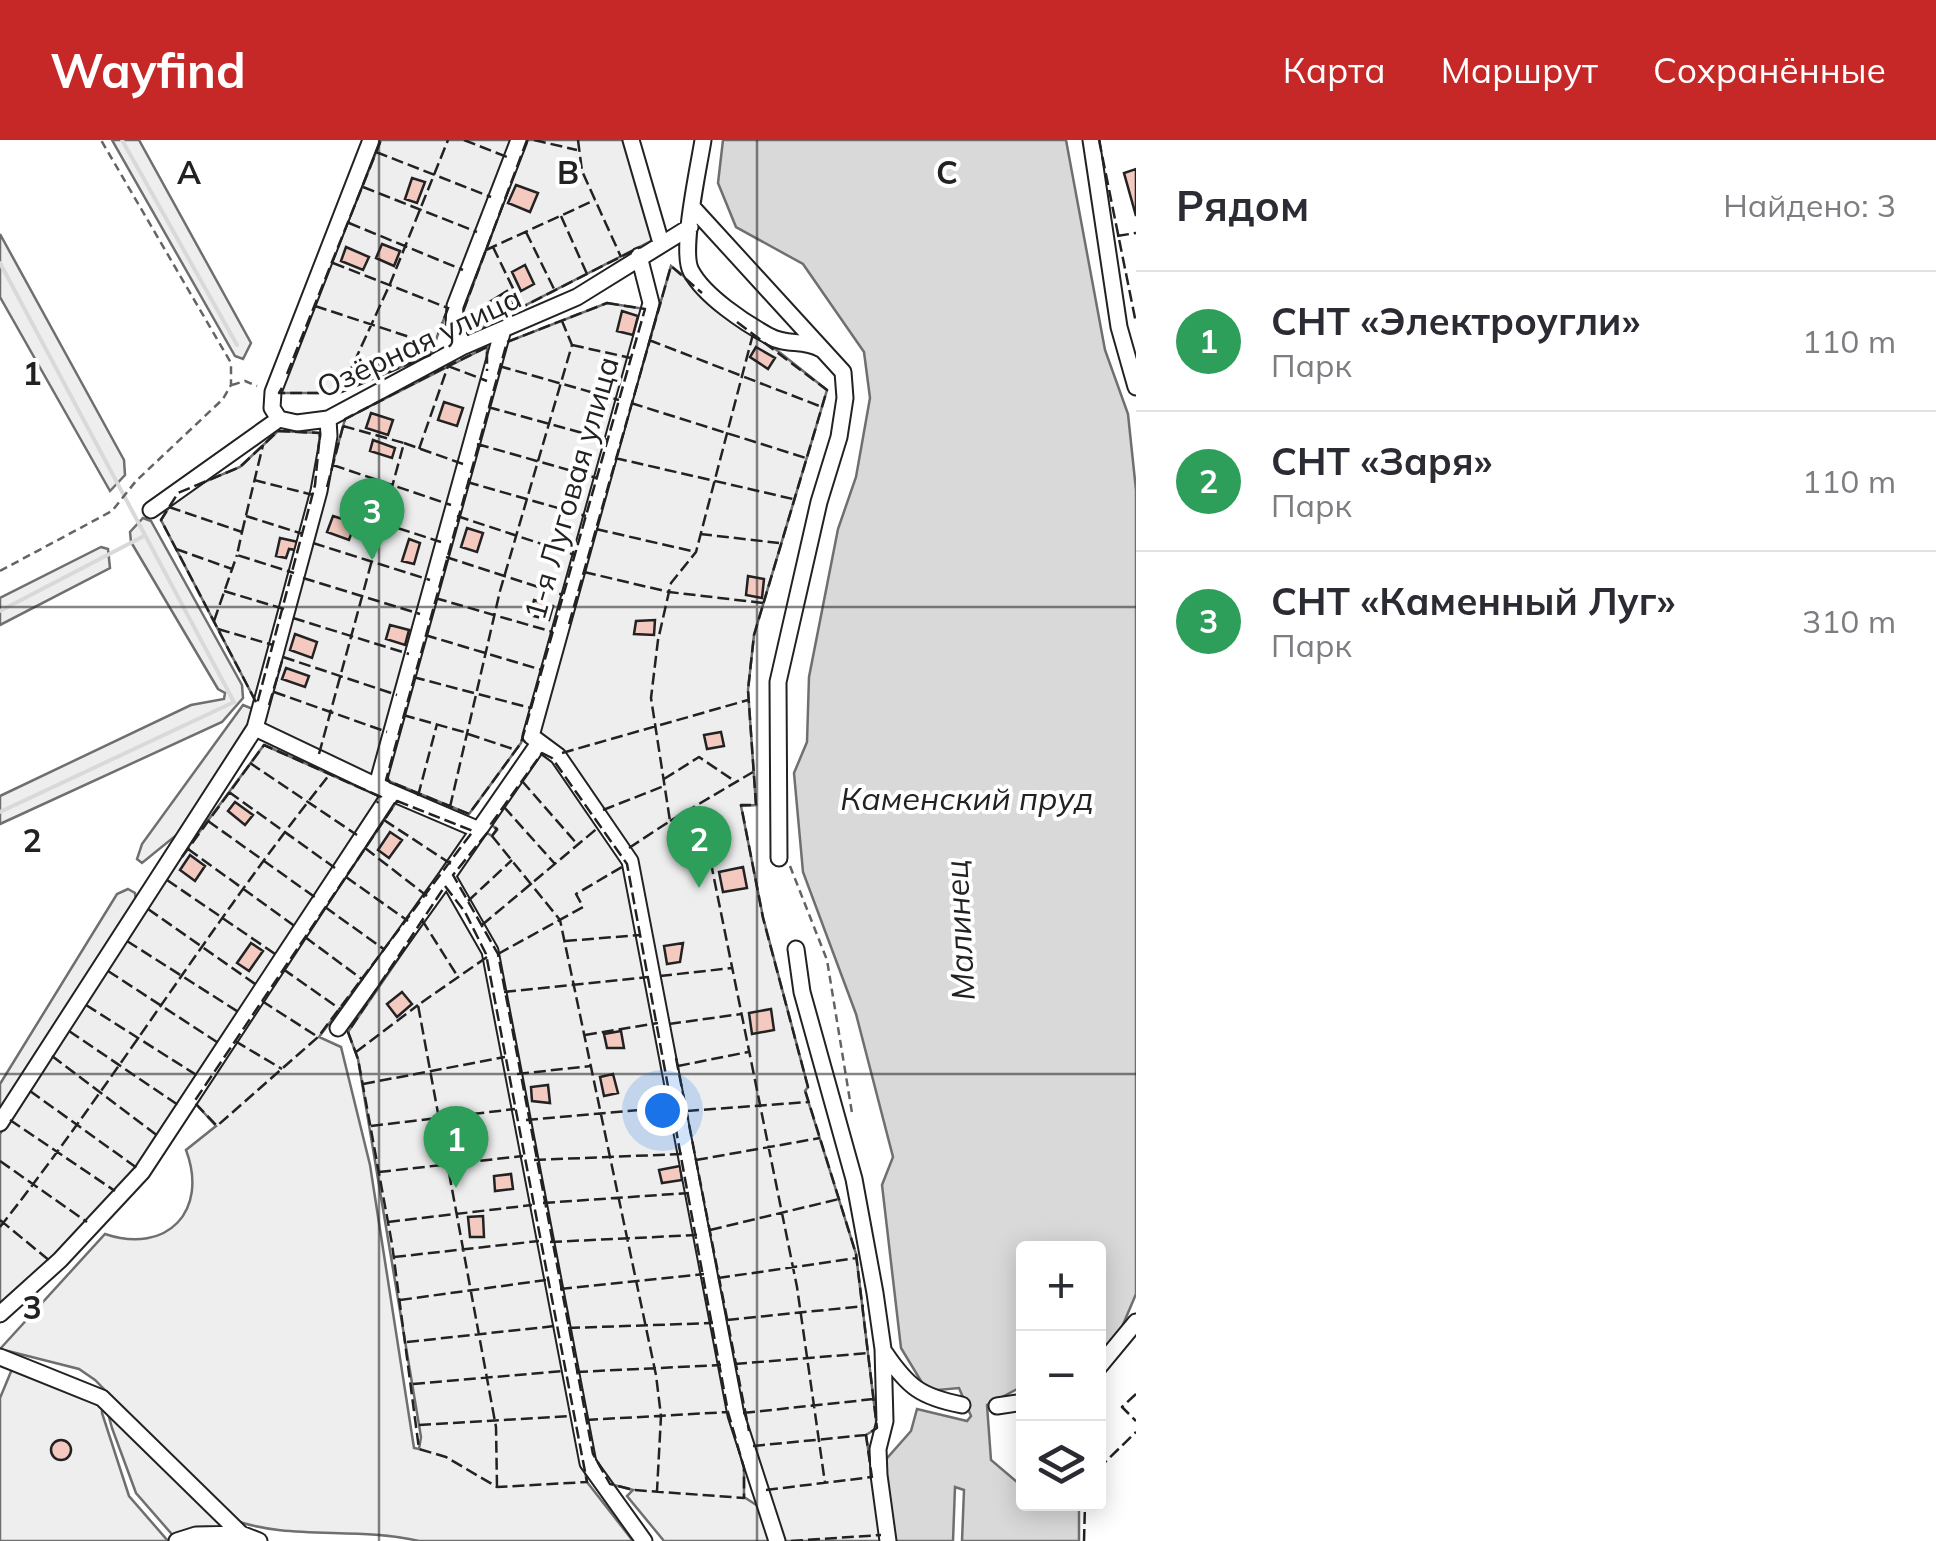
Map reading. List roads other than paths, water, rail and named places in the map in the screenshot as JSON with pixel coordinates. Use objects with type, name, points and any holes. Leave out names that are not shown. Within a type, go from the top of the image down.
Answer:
[{"type":"street","points":[[151,510],[279,419],[272,408],[273,392],[370,140]]},
{"type":"street","points":[[464,346],[454,326],[455,306],[519,140]]},
{"type":"street","points":[[631,140],[660,243]]},
{"type":"street","points":[[703,140],[686,243],[690,271],[715,297],[770,337],[784,343],[809,342],[834,357]]},
{"type":"street","points":[[1090,140],[1120,328],[1136,388]]},
{"type":"street","points":[[694,209],[834,357],[843,372],[845,398],[839,437],[819,502],[778,682],[784,855]]},
{"type":"street","name":"Озёрная улица","points":[[279,419],[297,423],[328,419],[464,346],[502,333],[577,297],[690,226]]},
{"type":"street","name":"1-я Луговая улица","points":[[338,1028],[479,830],[535,740],[652,303],[639,256]]},
{"type":"street","points":[[387,791],[379,778],[502,333]]},
{"type":"street","points":[[0,1123],[256,728],[320,492],[328,419]]},
{"type":"street","points":[[256,728],[479,830]]},
{"type":"street","points":[[535,740],[558,756],[630,861],[736,1415],[777,1541]]},
{"type":"street","points":[[0,1314],[60,1260],[142,1172],[387,791]]},
{"type":"street","points":[[447,876],[490,951],[588,1463],[644,1541]]},
{"type":"street","points":[[796,949],[802,992],[854,1179],[883,1349],[885,1421],[878,1449],[888,1541]]},
{"type":"street","points":[[1106,1358],[1136,1322]]},
{"type":"street","points":[[883,1349],[901,1377],[928,1398],[962,1405]]},
{"type":"street","points":[[0,1357],[102,1398],[241,1534]]},
{"type":"street","points":[[997,1406],[1016,1403]]},
{"type":"street","points":[[177,1541],[196,1535],[241,1534],[259,1541]]},
{"type":"water","name":"Каменский пруд","points":[[723,140],[1066,140],[1105,350],[1128,414],[1136,490],[1136,1294],[1119,1334],[1106,1349],[1106,1241],[1016,1241],[1016,1390],[987,1405],[991,1460],[1016,1481],[1016,1511],[1079,1511],[1079,1541],[962,1541],[964,1490],[955,1487],[953,1541],[893,1541],[882,1464],[911,1431],[917,1409],[967,1421],[971,1416],[959,1388],[927,1391],[901,1348],[882,1185],[893,1157],[856,1014],[803,872],[794,773],[807,742],[809,677],[838,529],[856,477],[870,398],[864,352],[803,264],[736,227],[718,183]]},
{"type":"waterway","points":[[122,140],[237,345]]},
{"type":"waterway","points":[[0,263],[234,702],[0,812]]},
{"type":"waterway","points":[[0,611],[142,537]]},
{"type":"place","name":"СНТ «Каменный Луг»","points":[[372,560]]},
{"type":"place","name":"СНТ «Заря»","points":[[699,888]]},
{"type":"place","name":"СНТ «Электроугли»","points":[[456,1188]]},
{"type":"water label","name":"Малинец","points":[[959,930]]}]
